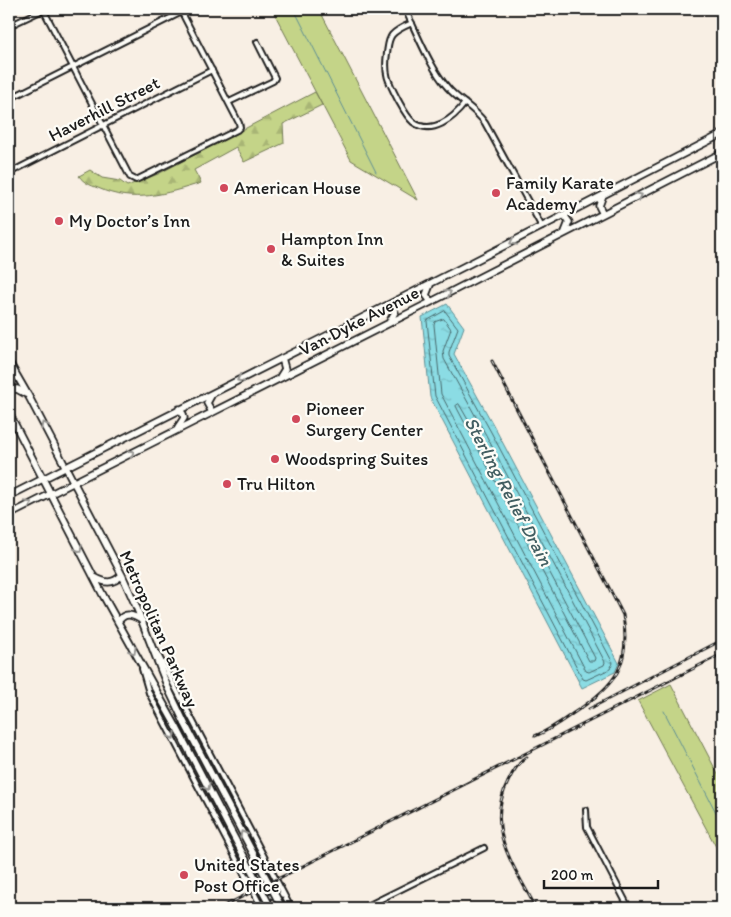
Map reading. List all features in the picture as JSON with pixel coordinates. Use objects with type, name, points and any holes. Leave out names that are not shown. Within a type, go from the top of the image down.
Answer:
[{"type":"main road","name":"Van Dyke Avenue","points":[[9,496],[391,304],[722,134]]},
{"type":"main road","name":"Van Dyke Avenue","points":[[9,515],[722,153]]},
{"type":"main road","points":[[603,196],[599,206],[604,214]]},
{"type":"main road","points":[[564,215],[569,225],[564,234]]},
{"type":"main road","points":[[431,302],[426,294],[432,283]]},
{"type":"main road","points":[[389,323],[395,312],[391,304]]},
{"type":"main road","points":[[278,378],[285,369],[282,358]]},
{"type":"main road","name":"Metropolitan Parkway","points":[[9,362],[122,575],[143,621],[168,688],[185,724],[282,908]]},
{"type":"main road","points":[[9,390],[17,389],[28,395]]},
{"type":"main road","points":[[212,412],[207,402],[213,393]]},
{"type":"main road","points":[[175,430],[184,418],[179,409]]},
{"type":"main road","name":"Metropolitan Parkway","points":[[9,413],[42,479],[271,908]]},
{"type":"main road","points":[[94,577],[108,583],[115,582],[122,575]]},
{"type":"main road","points":[[118,622],[122,616],[128,614],[143,621]]},
{"type":"street","points":[[9,26],[44,9],[130,177],[138,180],[240,127],[181,10]]},
{"type":"street","points":[[9,99],[181,10],[188,9]]},
{"type":"street","points":[[348,9],[352,11],[357,9]]},
{"type":"street","points":[[405,9],[443,83],[476,112],[485,123],[542,227]]},
{"type":"street","points":[[412,23],[399,29],[391,37],[385,64],[388,80],[406,114],[419,125],[436,126],[451,118],[465,103]]},
{"type":"street","points":[[229,102],[273,81],[275,78],[258,42]]},
{"type":"street","name":"Haverhill Street","points":[[9,173],[212,70]]},
{"type":"street","points":[[150,640],[176,686],[291,908]]},
{"type":"street","points":[[142,665],[148,694],[261,908]]},
{"type":"street","points":[[586,810],[588,827],[629,908]]},
{"type":"street","points":[[363,908],[484,848]]},
{"type":"street","points":[[245,877],[252,878],[266,871],[269,866]]},
{"type":"street","points":[[261,908],[264,900],[278,894],[284,895]]},
{"type":"green space","points":[[272,9],[319,9],[418,200],[351,160]]},
{"type":"green space","points":[[315,92],[322,105],[283,124],[284,143],[244,162],[236,147],[194,170],[201,183],[162,194],[124,196],[87,183],[79,176],[90,170],[102,178],[120,181],[127,186],[158,174]]},
{"type":"green space","points":[[671,684],[722,782],[722,858],[638,701]]},
{"type":"water","points":[[447,304],[464,327],[454,354],[619,663],[615,672],[582,688],[430,397],[422,317]]},
{"type":"waterway","name":"Sterling Relief Drain","points":[[294,9],[376,172]]},
{"type":"waterway","name":"Sterling Relief Drain","points":[[664,711],[722,824]]},
{"type":"railway","points":[[492,361],[623,615],[625,632],[625,647],[622,661],[610,683],[589,702],[556,725],[535,736]]},
{"type":"railway","points":[[589,709],[722,640]]},
{"type":"railway","points":[[220,908],[722,654]]},
{"type":"railway","points":[[527,757],[513,772],[501,799],[499,816],[505,847],[536,908]]},
{"type":"place","name":"American House","points":[[224,188]]},
{"type":"place","name":"Family Karate Academy","points":[[496,193]]},
{"type":"place","name":"My Doctor’s Inn","points":[[59,221]]},
{"type":"place","name":"Hampton Inn & Suites","points":[[271,249]]},
{"type":"place","name":"Pioneer Surgery Center","points":[[296,419]]},
{"type":"place","name":"Woodspring Suites","points":[[275,459]]},
{"type":"place","name":"Tru Hilton","points":[[227,484]]},
{"type":"place","name":"United States Post Office","points":[[184,875]]}]
